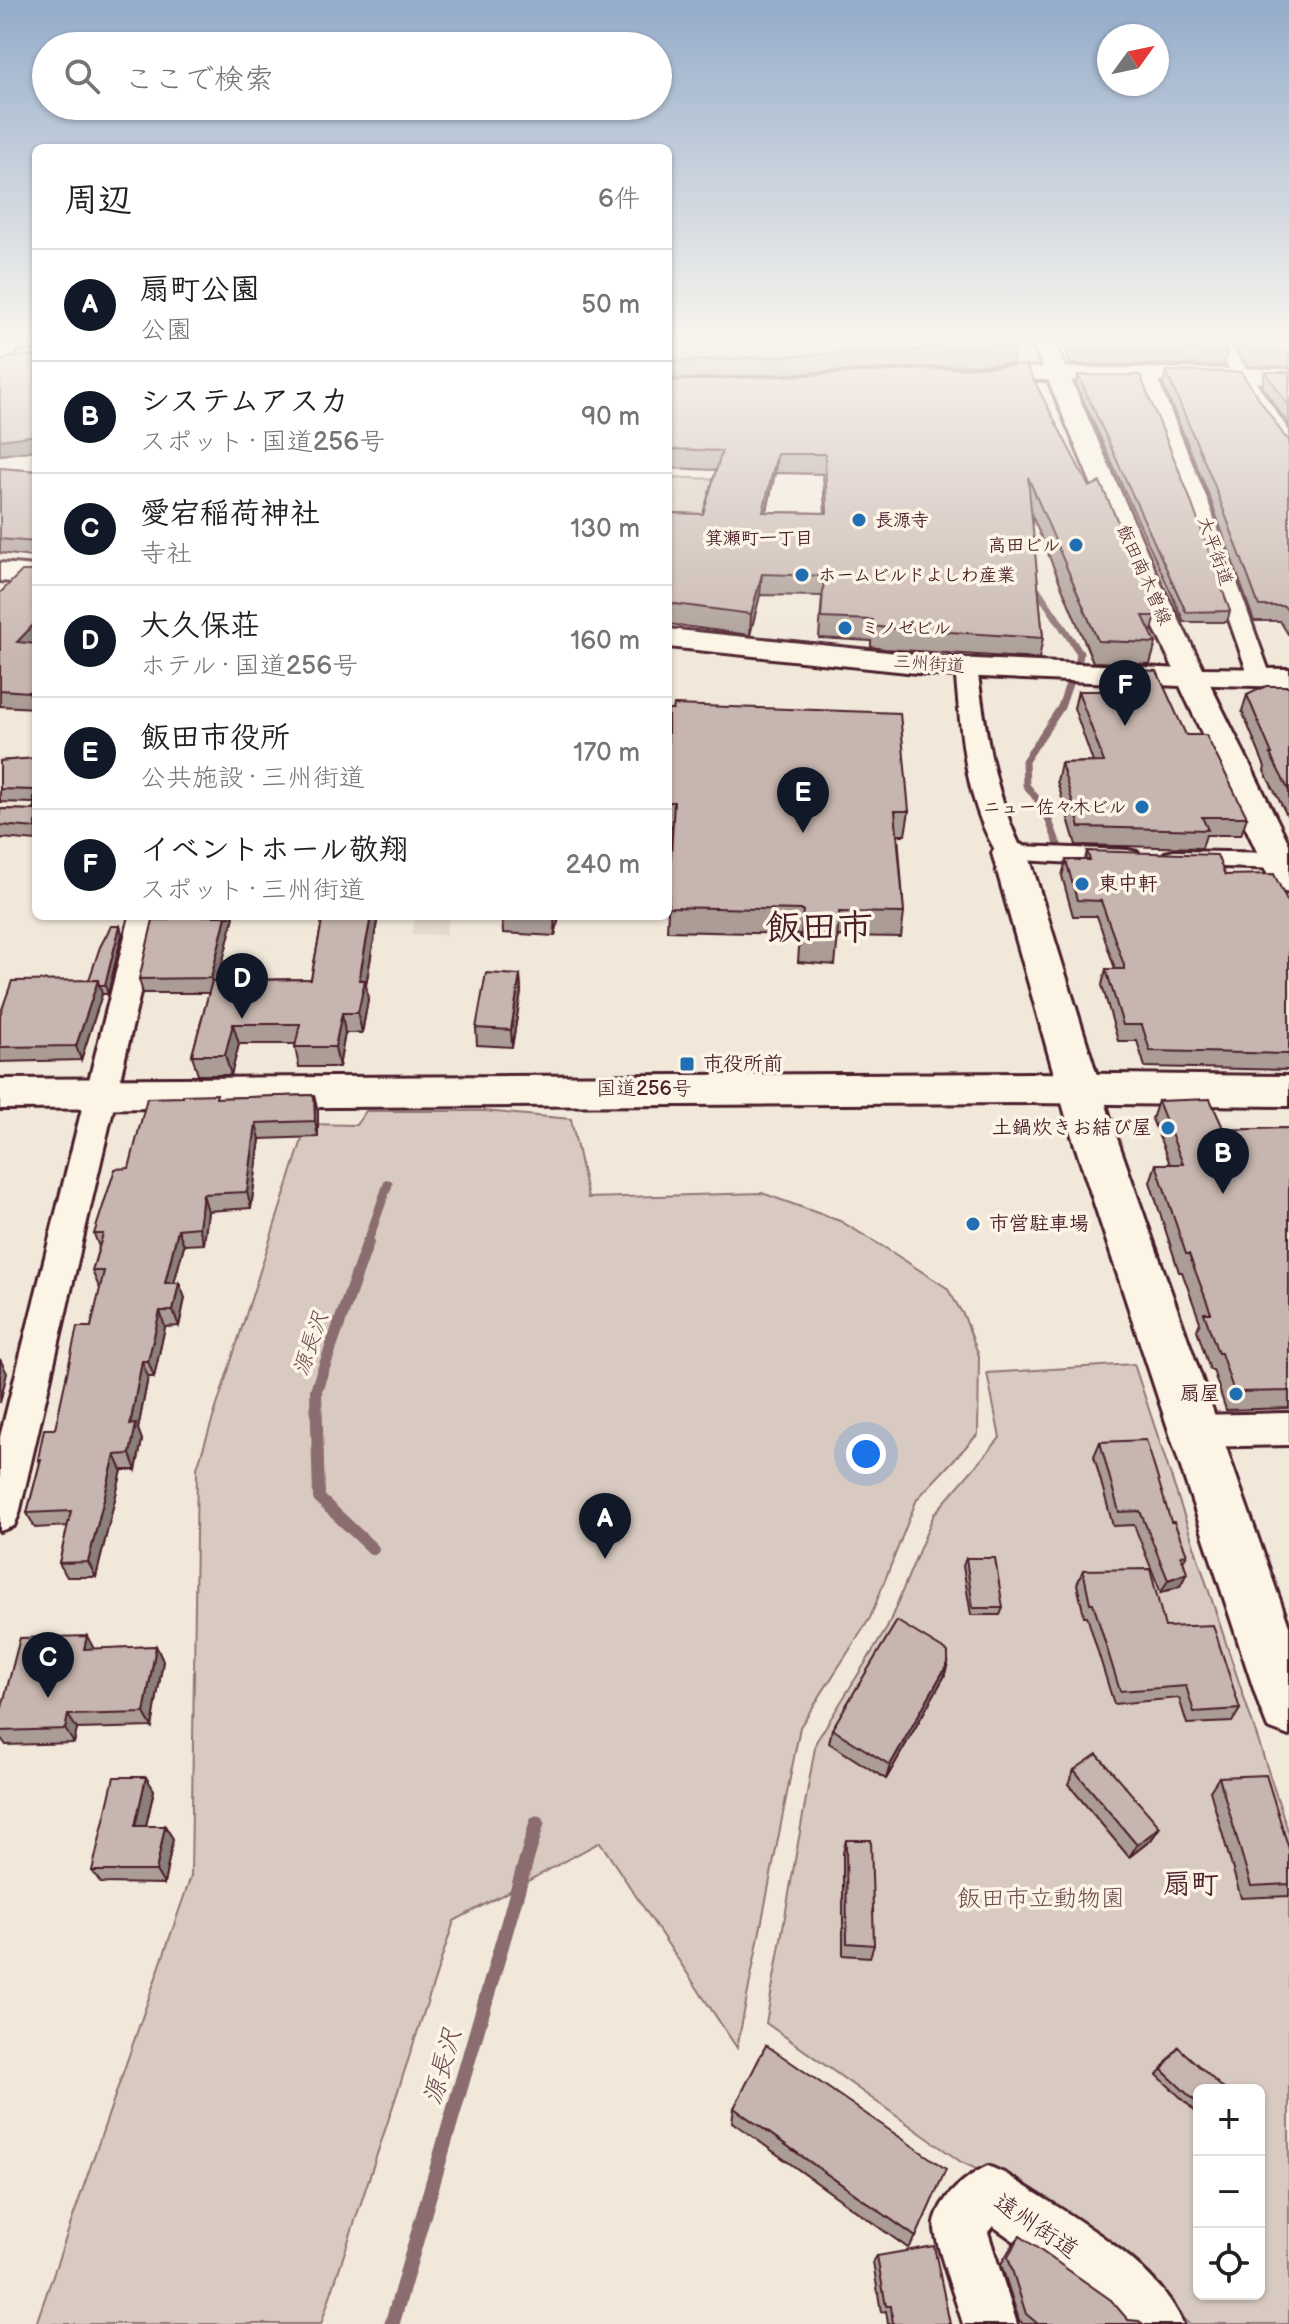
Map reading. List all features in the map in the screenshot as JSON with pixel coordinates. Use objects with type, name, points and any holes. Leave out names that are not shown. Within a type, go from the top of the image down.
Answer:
[{"type":"main road","name":"飯田南木曽線","points":[[1089,447],[1148,586],[1284,871]]},
{"type":"main road","points":[[0,572],[32,575]]},
{"type":"main road","name":"三州街道","points":[[672,638],[966,667],[1192,677]]},
{"type":"main road","points":[[1192,677],[1274,678]]},
{"type":"main road","points":[[1010,853],[1079,1088],[1289,1708]]},
{"type":"main road","name":"国道256号","points":[[0,1094],[1079,1088],[1289,1091]]},
{"type":"street","name":"大平街道","points":[[1176,447],[1274,678]]},
{"type":"street","points":[[966,667],[978,767],[994,821],[1010,853],[1138,859],[1284,871]]},
{"type":"street","points":[[0,1514],[143,920]]},
{"type":"street","points":[[1193,1431],[1289,1429]]},
{"type":"street","name":"遠州街道","points":[[990,2324],[960,2225],[988,2192],[1123,2285],[1156,2324]]},
{"type":"shaded area","points":[[414,920],[448,920],[446,935],[412,934]]},
{"type":"green space","points":[[672,477],[714,479],[704,532],[672,530]]},
{"type":"green space","points":[[366,1111],[484,1111],[571,1119],[588,1198],[762,1193],[840,1221],[947,1288],[964,1316],[979,1356],[978,1434],[917,1499],[870,1618],[800,1727],[737,2048],[600,1842],[454,1921],[321,2324],[36,2324],[191,1876],[197,1468],[307,1124],[356,1125]]},
{"type":"green space","name":"飯田市立動物園","points":[[1134,1364],[1289,1834],[1289,2324],[1189,2324],[1061,2208],[961,2162],[766,2023],[816,1742],[887,1628],[934,1514],[1000,1438],[987,1373]]},
{"type":"building","points":[[672,447],[1069,447],[1089,487],[1100,482],[1154,602],[1149,602],[1156,616],[1143,616],[1156,643],[1098,641],[1028,477],[1043,638],[887,628],[873,626],[873,620],[821,618],[824,576],[762,574],[751,614],[672,604],[672,513],[703,514],[722,451]],"holes":[[[777,454],[825,454],[827,513],[763,512]]]},
{"type":"building","points":[[1111,447],[1170,447],[1230,611],[1186,612]]},
{"type":"building","points":[[1198,447],[1289,447],[1289,613],[1284,606],[1259,606]]},
{"type":"building","points":[[0,468],[32,471],[32,542],[0,539]]},
{"type":"building","points":[[22,571],[32,571],[32,626],[17,642],[32,644],[32,688],[29,692],[0,690],[0,593]]},
{"type":"building","points":[[1107,668],[1157,671],[1186,735],[1206,735],[1247,817],[1202,817],[1208,830],[1080,827],[1061,763],[1104,762],[1078,691],[1117,691]]},
{"type":"building","points":[[1266,686],[1289,686],[1289,791],[1270,754],[1247,695]]},
{"type":"building","points":[[674,705],[900,713],[909,811],[895,811],[904,913],[839,912],[837,941],[801,938],[803,910],[672,907]]},
{"type":"building","points":[[32,758],[32,790],[0,789],[0,761]]},
{"type":"building","points":[[0,809],[32,810],[32,828],[0,825]]},
{"type":"building","points":[[1087,851],[1217,855],[1225,875],[1274,874],[1289,905],[1289,1054],[1150,1051],[1142,1025],[1123,1025],[1106,969],[1124,969],[1124,965],[1101,901],[1077,900],[1066,860],[1090,860]]},
{"type":"building","points":[[153,920],[225,920],[211,978],[139,979]]},
{"type":"building","points":[[322,920],[370,920],[359,980],[365,980],[358,1013],[342,1013],[335,1047],[295,1047],[300,1024],[233,1024],[225,1055],[192,1055],[212,981],[311,979]]},
{"type":"building","points":[[111,926],[120,926],[105,985],[99,985],[98,980],[89,980]]},
{"type":"building","points":[[486,973],[520,975],[511,1030],[476,1028]]},
{"type":"building","points":[[98,980],[76,1046],[0,1047],[0,1015],[12,981]]},
{"type":"building","points":[[217,1094],[216,1098],[314,1095],[315,1121],[256,1123],[247,1192],[203,1194],[199,1227],[178,1229],[165,1283],[179,1283],[173,1311],[160,1311],[148,1361],[142,1361],[130,1425],[136,1424],[130,1454],[115,1455],[88,1562],[59,1563],[71,1511],[27,1513],[41,1459],[38,1459],[44,1429],[55,1429],[77,1327],[91,1327],[104,1271],[92,1271],[103,1234],[94,1234],[115,1169],[129,1168],[147,1098]]},
{"type":"building","points":[[1210,1099],[1224,1130],[1289,1128],[1289,1391],[1234,1392],[1204,1313],[1211,1313],[1189,1254],[1186,1254],[1156,1164],[1183,1164],[1158,1101]]},
{"type":"building","points":[[1146,1440],[1171,1522],[1174,1522],[1187,1554],[1181,1555],[1187,1573],[1168,1580],[1140,1511],[1119,1512],[1100,1442]]},
{"type":"building","points":[[966,1558],[995,1558],[1003,1608],[973,1608]]},
{"type":"building","points":[[1150,1569],[1165,1627],[1213,1625],[1240,1709],[1194,1712],[1186,1686],[1120,1691],[1093,1603],[1090,1603],[1083,1570]]},
{"type":"building","points":[[897,1621],[948,1652],[948,1663],[890,1765],[832,1729]]},
{"type":"building","points":[[87,1636],[84,1649],[156,1646],[144,1713],[68,1715],[65,1729],[0,1731],[0,1715],[20,1638]]},
{"type":"building","points":[[1097,1754],[1160,1827],[1137,1845],[1074,1770]]},
{"type":"building","points":[[1266,1775],[1289,1849],[1289,1884],[1251,1886],[1219,1777]]},
{"type":"building","points":[[114,1777],[146,1777],[135,1826],[165,1826],[156,1871],[92,1871]]},
{"type":"building","points":[[846,1840],[871,1840],[874,1945],[847,1943]]},
{"type":"building","points":[[766,2045],[946,2169],[916,2237],[734,2108]]},
{"type":"building","points":[[1178,2047],[1218,2084],[1193,2084],[1193,2099],[1162,2070]]},
{"type":"building","points":[[1020,2236],[1111,2300],[1128,2320],[1143,2324],[1038,2324],[1026,2314],[1008,2257]]},
{"type":"building","points":[[934,2246],[950,2324],[893,2324],[891,2306],[886,2306],[877,2256]]},
{"type":"waterway","points":[[1031,580],[1080,653],[1078,666]]},
{"type":"waterway","points":[[1059,847],[1044,808],[1026,785],[1025,761],[1061,707],[1070,681]]},
{"type":"waterway","name":"源長沢","points":[[367,1244],[388,1184]]},
{"type":"waterway","name":"源長沢","points":[[368,1242],[316,1390],[319,1498],[373,1549]]},
{"type":"waterway","name":"源長沢","points":[[392,2324],[537,1823]]},
{"type":"place","name":"長源寺","points":[[859,520]]},
{"type":"place","name":"高田ビル","points":[[1076,545]]},
{"type":"place","name":"ホームビルドよしわ産業","points":[[802,575]]},
{"type":"place","name":"ミノゼビル","points":[[845,628]]},
{"type":"place","name":"イベントホール敬翔","points":[[1125,726]]},
{"type":"place","name":"ニュー佐々木ビル","points":[[1142,807]]},
{"type":"place","name":"飯田市役所","points":[[803,833]]},
{"type":"place","name":"東中軒","points":[[1082,884]]},
{"type":"place","name":"大久保荘","points":[[242,1019]]},
{"type":"place","name":"市役所前","points":[[687,1064]]},
{"type":"place","name":"土鍋炊きお結び屋","points":[[1168,1128]]},
{"type":"place","name":"システムアスカ","points":[[1223,1194]]},
{"type":"place","name":"市営駐車場","points":[[973,1224]]},
{"type":"place","name":"扇屋","points":[[1236,1394]]},
{"type":"place","name":"扇町公園","points":[[605,1559]]},
{"type":"place","name":"愛宕稲荷神社","points":[[48,1698]]},
{"type":"district","name":"箕瀬町一丁目","points":[[759,538]]},
{"type":"district","name":"飯田市","points":[[819,928]]},
{"type":"district","name":"扇町","points":[[1191,1884]]}]
